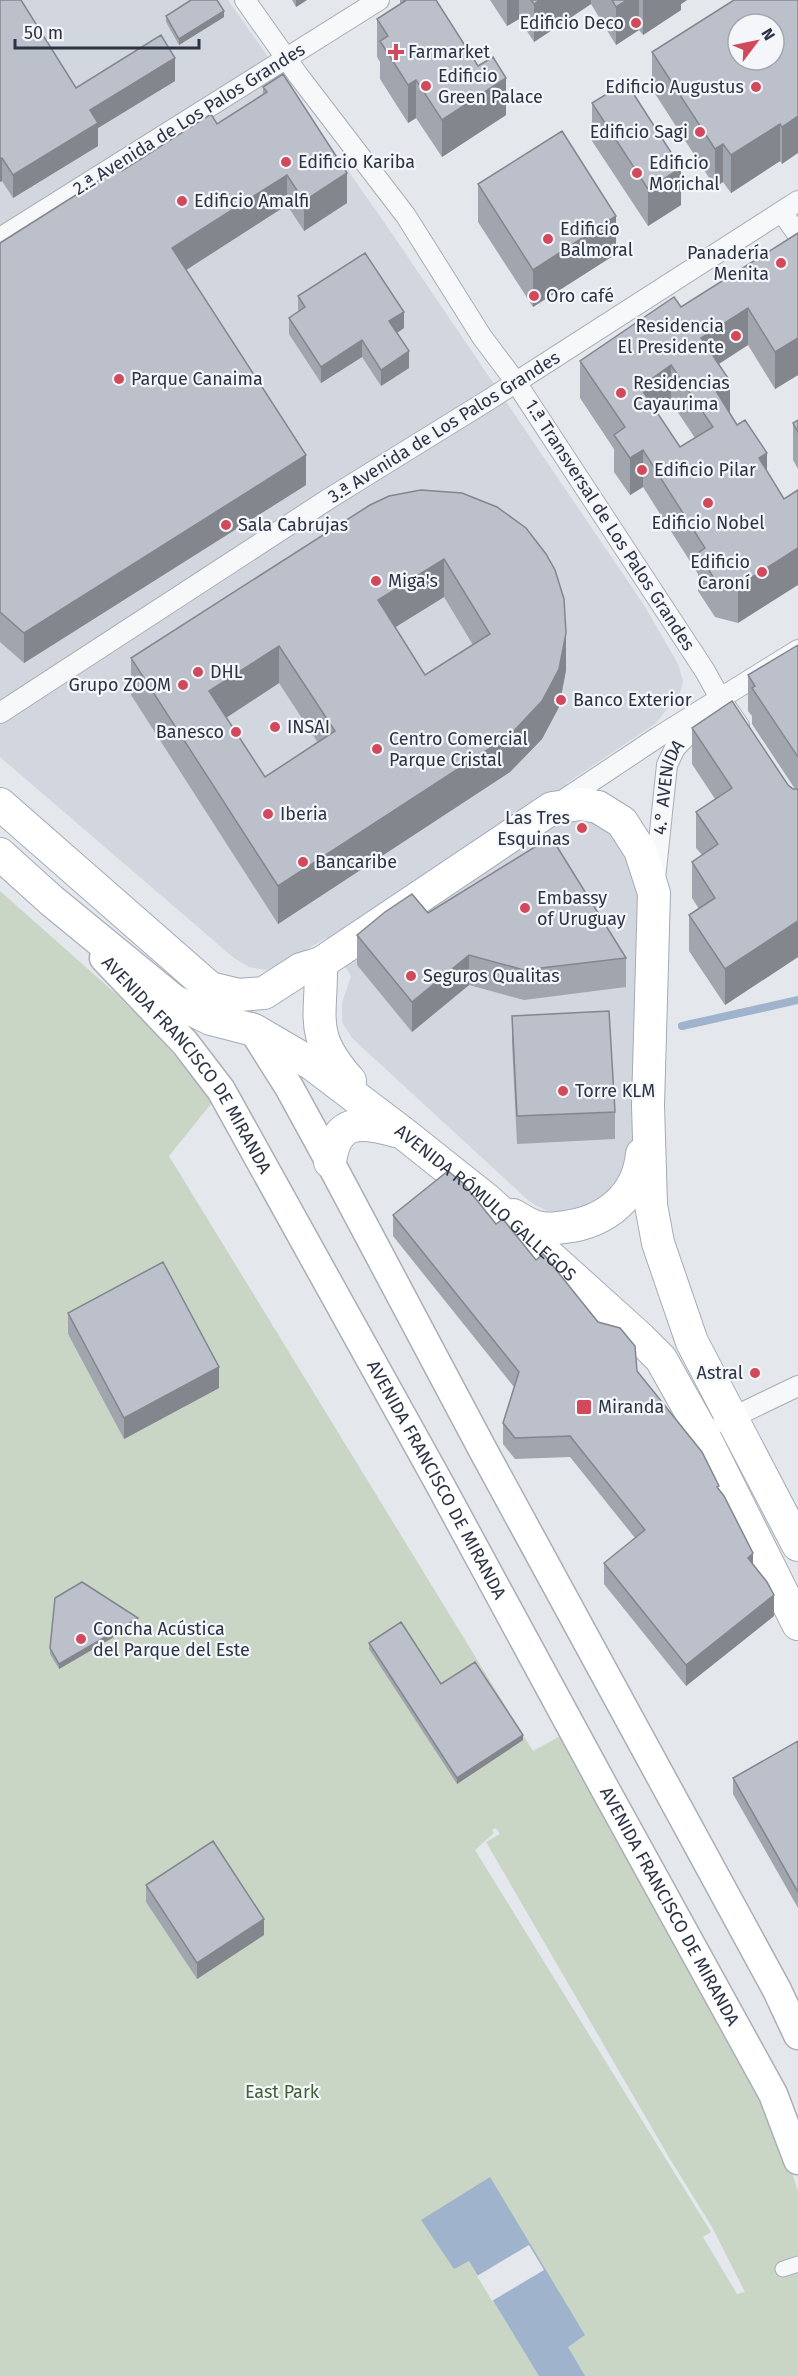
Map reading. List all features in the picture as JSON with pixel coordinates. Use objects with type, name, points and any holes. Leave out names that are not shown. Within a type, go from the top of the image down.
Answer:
[{"type":"main road","points":[[0,804],[210,988],[254,1030],[330,1162],[478,1442],[772,1980],[798,2035]]},
{"type":"main road","points":[[210,988],[238,995],[264,993],[301,969],[321,963],[552,808],[581,804],[598,807],[622,822],[640,850],[654,893],[648,1105],[651,1206],[658,1243],[692,1342],[798,1545]]},
{"type":"main road","name":"AVENIDA FRANCISCO DE MIRANDA","points":[[0,854],[52,901],[185,1042],[221,1090],[438,1480],[773,2094],[798,2160]]},
{"type":"main road","name":"AVENIDA RÓMULO GALLEGOS","points":[[52,901],[174,1001],[212,1019],[254,1030],[312,1064],[486,1199],[661,1359],[703,1434],[798,1624]]},
{"type":"main road","points":[[321,963],[319,1027],[328,1050],[355,1086],[403,1133]]},
{"type":"main road","points":[[486,1199],[528,1224],[543,1228],[580,1225],[607,1215],[618,1206],[636,1181],[642,1162],[648,1105]]},
{"type":"main road","points":[[330,1162],[333,1144],[351,1127],[368,1124],[403,1133]]},
{"type":"street","name":"1.ª Transversal de Los Palos Grandes","points":[[245,0],[406,216],[482,337],[515,381],[747,738]]},
{"type":"street","name":"2.ª Avenida de Los Palos Grandes","points":[[0,238],[379,0]]},
{"type":"street","name":"3.ª Avenida de Los Palos Grandes","points":[[0,713],[330,498],[790,206]]},
{"type":"street","points":[[790,206],[798,235]]},
{"type":"street","points":[[552,808],[658,737],[721,700],[798,650]]},
{"type":"street","name":"4.° AVENIDA","points":[[654,893],[667,765],[675,748],[721,700]]},
{"type":"street","points":[[703,1434],[732,1417],[798,1386]]},
{"type":"shaded area","points":[[0,0],[228,0],[382,219],[644,605],[678,664],[683,681],[680,693],[656,723],[567,783],[590,817],[610,826],[643,877],[642,1137],[626,1187],[570,1213],[547,1211],[530,1202],[352,1038],[342,1022],[342,1003],[351,976],[326,938],[281,965],[266,970],[249,967],[234,958],[0,757]]},
{"type":"green space","name":"East Park","points":[[0,891],[115,993],[153,1031],[214,1100],[169,1156],[533,1751],[562,1735],[767,2097],[798,2191],[798,2376],[0,2376]],"holes":[[[496,1828],[500,1834],[486,1842],[712,2227],[745,2292],[737,2294],[703,2237],[711,2232],[475,1850],[494,1833],[492,1830]]]},
{"type":"water","points":[[490,2177],[585,2335],[568,2347],[585,2376],[539,2376],[469,2261],[454,2269],[421,2220]]},
{"type":"pier","points":[[529,2245],[544,2270],[492,2301],[477,2276]]},
{"type":"building","points":[[0,0],[21,0],[76,88],[161,35],[175,58],[90,110],[98,123],[13,175],[2,158],[0,159]]},
{"type":"building","points":[[191,0],[217,0],[224,11],[179,39],[166,16]]},
{"type":"building","points":[[404,0],[436,0],[478,66],[493,57],[506,78],[442,120],[416,80],[408,85],[380,41],[388,36],[377,19]]},
{"type":"building","points":[[612,0],[627,0],[616,7]]},
{"type":"building","points":[[734,0],[798,0],[798,116],[782,127],[780,124],[731,155],[723,144],[715,149],[652,52]]},
{"type":"building","name":"Parque Canaima","points":[[283,74],[347,173],[304,201],[287,175],[172,248],[306,455],[24,633],[0,612],[0,243],[120,167],[122,171],[211,114],[217,124],[267,92],[263,87]]},
{"type":"building","points":[[626,82],[681,168],[648,189],[592,103]]},
{"type":"building","points":[[562,131],[616,216],[533,270],[478,184]]},
{"type":"building","points":[[798,233],[798,338],[775,352],[748,308],[701,338],[730,381],[716,391],[737,425],[745,420],[767,453],[759,458],[784,499],[798,490],[798,548],[738,586],[715,580],[698,553],[705,548],[643,450],[630,458],[614,435],[625,427],[580,361],[674,297],[681,307]],"holes":[[[671,365],[713,427],[680,447],[640,387]]]},
{"type":"building","points":[[365,253],[404,312],[389,321],[409,351],[381,370],[362,340],[321,367],[289,318],[305,307],[298,296]]},
{"type":"building","points":[[798,420],[798,432],[793,423]]},
{"type":"building","points":[[421,490],[462,493],[497,507],[526,528],[555,570],[564,599],[566,633],[559,669],[542,701],[510,735],[278,886],[131,658],[370,505],[389,496]],"holes":[[[444,559],[490,634],[425,675],[378,600]],[[279,646],[335,731],[265,777],[209,691]]]},
{"type":"building","points":[[798,645],[798,757],[752,688],[755,686],[748,675]]},
{"type":"building","points":[[732,701],[788,785],[793,789],[798,789],[798,921],[725,969],[689,915],[715,898],[692,862],[718,844],[696,812],[732,788],[692,728]]},
{"type":"building","points":[[551,837],[626,958],[524,970],[469,955],[412,1002],[357,935],[412,894],[428,913]]},
{"type":"building","name":"Torre KLM","points":[[609,1011],[615,1112],[517,1116],[512,1016]]},
{"type":"building","points":[[448,1171],[463,1183],[496,1224],[503,1219],[536,1260],[543,1254],[545,1256],[598,1322],[620,1328],[635,1346],[637,1371],[702,1452],[719,1486],[717,1487],[724,1496],[753,1553],[748,1558],[774,1595],[686,1665],[604,1563],[645,1530],[570,1436],[515,1438],[503,1423],[519,1372],[393,1215]]},
{"type":"building","points":[[163,1262],[219,1367],[124,1418],[68,1313]]},
{"type":"building","name":"Concha Acústica del Parque del Este","points":[[82,1582],[138,1618],[59,1664],[50,1648],[55,1598]]},
{"type":"building","points":[[401,1622],[441,1684],[475,1662],[523,1735],[457,1778],[369,1643]]},
{"type":"building","points":[[798,1741],[798,1892],[733,1778]]},
{"type":"building","points":[[213,1841],[264,1919],[197,1963],[146,1885]]},
{"type":"waterway","points":[[682,1026],[798,1000]]},
{"type":"place","name":"Edificio Deco","points":[[636,23]]},
{"type":"place","name":"Farmarket","points":[[396,52]]},
{"type":"place","name":"Edificio Green Palace","points":[[426,86]]},
{"type":"place","name":"Edificio Augustus","points":[[756,87]]},
{"type":"place","name":"Edificio Sagi","points":[[700,132]]},
{"type":"place","name":"Edificio Kariba","points":[[286,162]]},
{"type":"place","name":"Edificio Morichal","points":[[637,173]]},
{"type":"place","name":"Edificio Amalfi","points":[[182,201]]},
{"type":"place","name":"Edificio Balmoral","points":[[548,239]]},
{"type":"place","name":"Panadería Menita","points":[[781,263]]},
{"type":"place","name":"Oro café","points":[[534,296]]},
{"type":"place","name":"Residencia El Presidente","points":[[736,336]]},
{"type":"place","name":"Parque Canaima","points":[[119,379]]},
{"type":"place","name":"Residencias Cayaurima","points":[[621,393]]},
{"type":"place","name":"Edificio Pilar","points":[[642,470]]},
{"type":"place","name":"Edificio Nobel","points":[[708,503]]},
{"type":"place","name":"Sala Cabrujas","points":[[226,525]]},
{"type":"place","name":"Edificio Caroní","points":[[762,572]]},
{"type":"place","name":"Miga's","points":[[376,581]]},
{"type":"place","name":"DHL","points":[[198,672]]},
{"type":"place","name":"Grupo ZOOM","points":[[183,685]]},
{"type":"place","name":"Banco Exterior","points":[[561,700]]},
{"type":"place","name":"INSAI","points":[[275,727]]},
{"type":"place","name":"Banesco","points":[[236,732]]},
{"type":"place","name":"Centro Comercial Parque Cristal","points":[[377,749]]},
{"type":"place","name":"Iberia","points":[[268,814]]},
{"type":"place","name":"Las Tres Esquinas","points":[[582,828]]},
{"type":"place","name":"Bancaribe","points":[[303,862]]},
{"type":"place","name":"Embassy of Uruguay","points":[[525,908]]},
{"type":"place","name":"Seguros Qualitas","points":[[411,976]]},
{"type":"place","name":"Torre KLM","points":[[563,1091]]},
{"type":"place","name":"Astral","points":[[755,1373]]},
{"type":"place","name":"Miranda","points":[[584,1407]]},
{"type":"place","name":"Concha Acústica del Parque del Este","points":[[81,1639]]}]
